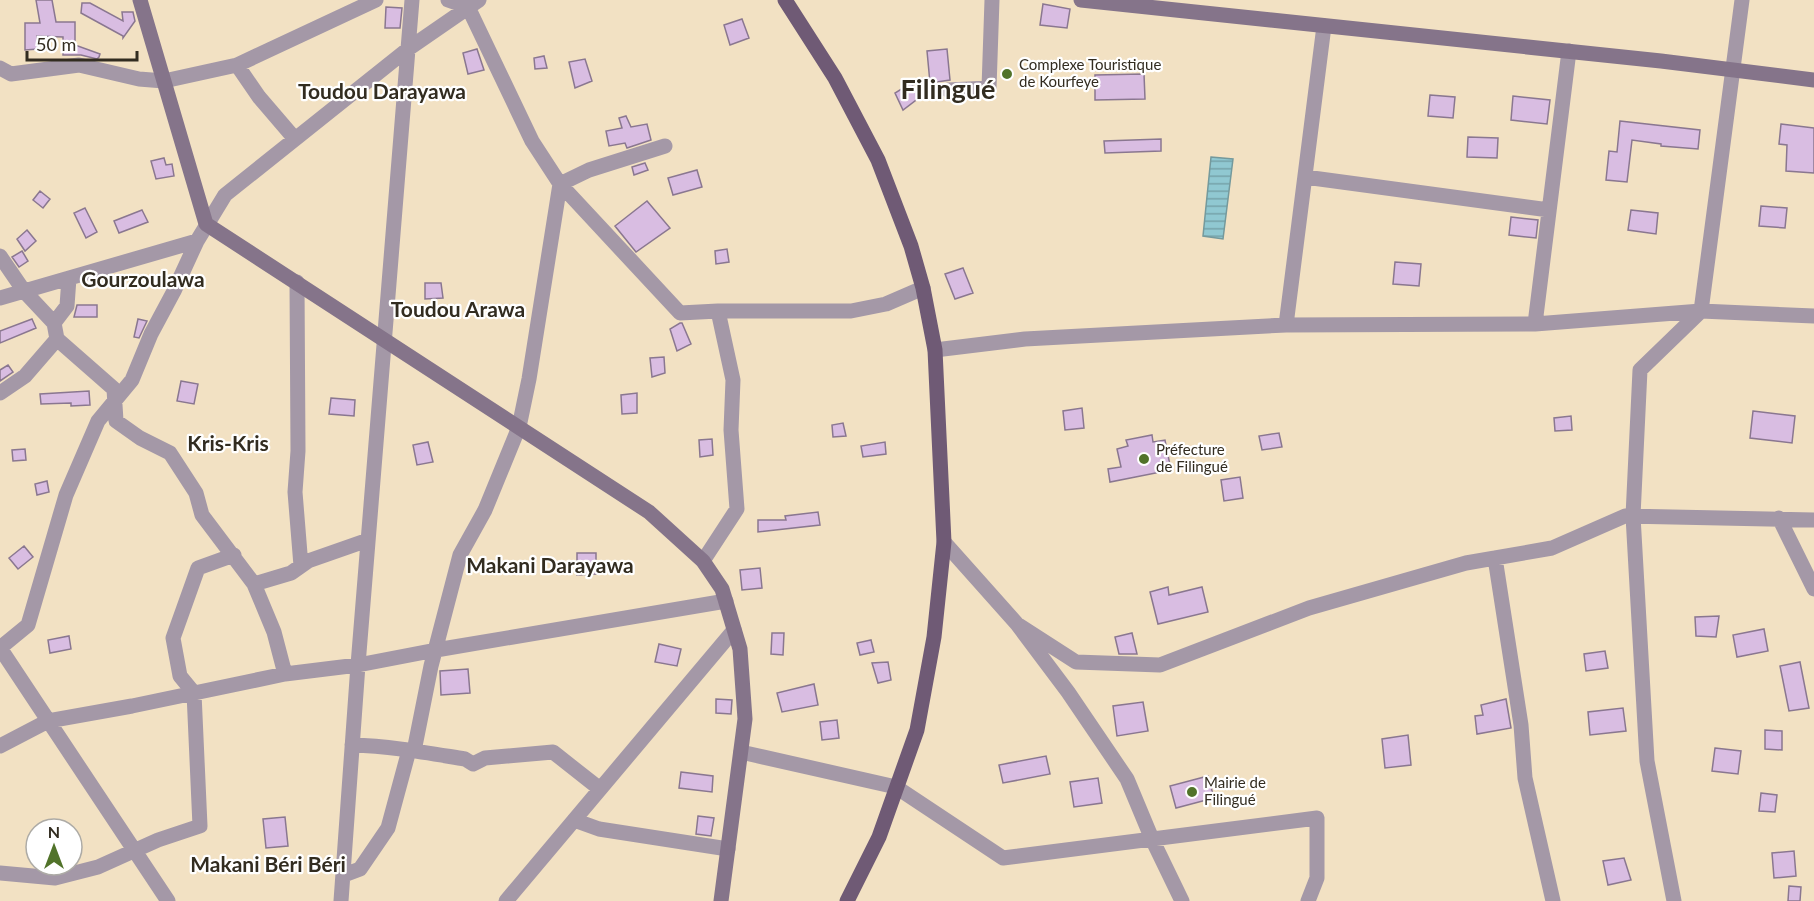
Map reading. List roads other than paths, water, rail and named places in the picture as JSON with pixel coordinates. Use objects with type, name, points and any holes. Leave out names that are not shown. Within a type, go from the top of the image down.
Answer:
[{"type":"main road","points":[[785,0],[835,78],[878,160],[911,246],[923,288],[935,350],[944,542],[934,637],[917,730],[879,837],[847,901]]},
{"type":"street","points":[[140,0],[206,224],[649,512],[703,561],[722,589],[740,649],[745,719],[721,901]]},
{"type":"street","points":[[0,69],[11,74],[79,65],[139,79],[164,81],[237,65],[376,0]]},
{"type":"street","points":[[341,901],[412,0]]},
{"type":"street","points":[[448,0],[474,4]]},
{"type":"street","points":[[948,90],[989,88],[992,0]]},
{"type":"street","points":[[1081,0],[1569,51],[1814,80]]},
{"type":"street","points":[[1674,901],[1647,760],[1633,516],[1640,370],[1701,311],[1742,0]]},
{"type":"street","points":[[168,901],[0,648],[28,625],[66,495],[98,421],[132,380],[151,334],[197,241],[225,195],[408,49],[474,4]]},
{"type":"street","points":[[474,4],[532,141],[560,184],[680,313],[851,311],[886,304],[923,288]]},
{"type":"street","points":[[1286,325],[1324,26]]},
{"type":"street","points":[[1535,324],[1569,51]]},
{"type":"street","points":[[237,65],[295,140]]},
{"type":"street","points":[[560,184],[589,170],[665,146]]},
{"type":"street","points":[[1305,177],[1549,210]]},
{"type":"street","points":[[344,875],[360,869],[388,828],[408,754],[415,746],[460,555],[485,510],[519,427],[529,379],[560,184]]},
{"type":"street","points":[[0,298],[197,241]]},
{"type":"street","points":[[0,256],[24,291],[54,323],[57,339],[114,389],[116,421],[140,438],[170,453],[196,493],[202,514],[254,584],[274,632],[285,674]]},
{"type":"street","points":[[54,323],[67,306],[69,278]]},
{"type":"street","points":[[297,282],[298,452],[295,492],[301,566]]},
{"type":"street","points":[[703,561],[737,509],[731,430],[733,380],[718,311]]},
{"type":"street","points":[[935,350],[1026,339],[1286,325],[1535,324],[1701,311],[1814,316]]},
{"type":"street","points":[[0,393],[25,376],[57,339]]},
{"type":"street","points":[[1017,624],[1076,662],[1160,665],[1310,608],[1466,563],[1552,548],[1625,516],[1814,520]]},
{"type":"street","points":[[1779,518],[1814,589]]},
{"type":"street","points":[[254,584],[291,573],[308,561],[368,540]]},
{"type":"street","points":[[944,542],[1017,624],[1068,692],[1127,779],[1152,839],[1182,901]]},
{"type":"street","points":[[0,873],[55,879],[98,867],[158,840],[200,826],[194,693],[180,676],[173,639],[198,568],[234,555]]},
{"type":"street","points":[[1495,558],[1521,725],[1525,778],[1553,901]]},
{"type":"street","points":[[0,746],[48,721],[285,674],[358,665],[726,601]]},
{"type":"street","points":[[506,901],[734,630]]},
{"type":"street","points":[[352,745],[412,750],[465,759],[473,764],[485,758],[553,752],[600,789]]},
{"type":"street","points":[[741,752],[896,788],[1004,858],[1317,818],[1317,878],[1308,901]]},
{"type":"street","points":[[574,820],[599,829],[728,849]]},
{"type":"water","points":[[1211,157],[1233,159],[1223,239],[1203,236]]},
{"type":"place","name":"Complexe Touristique de Kourfeye","points":[[1007,74]]},
{"type":"place","name":"Préfecture de Filingué","points":[[1144,459]]},
{"type":"place","name":"Mairie de Filingué","points":[[1192,792]]},
{"type":"district","name":"Filingué","points":[[948,90]]},
{"type":"district","name":"Toudou Darayawa","points":[[382,92]]},
{"type":"district","name":"Gourzoulawa","points":[[143,280]]},
{"type":"district","name":"Toudou Arawa","points":[[458,310]]},
{"type":"district","name":"Kris-Kris","points":[[228,444]]},
{"type":"district","name":"Makani Darayawa","points":[[550,566]]},
{"type":"district","name":"Makani Béri Béri","points":[[268,865]]}]
